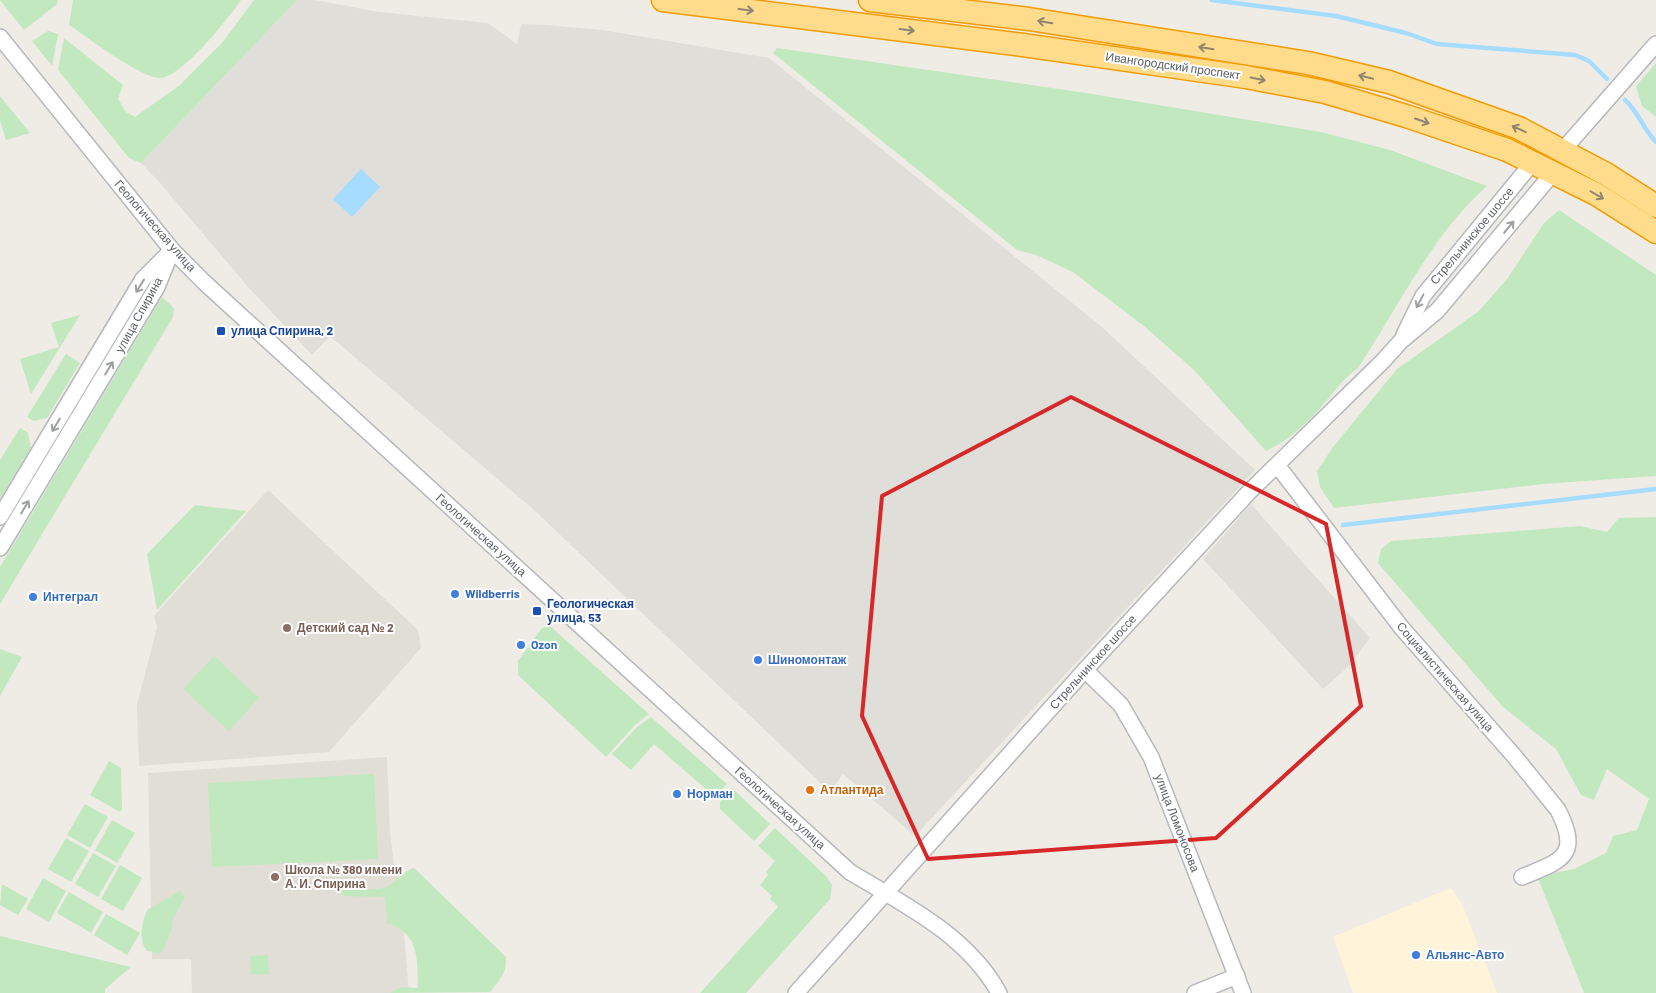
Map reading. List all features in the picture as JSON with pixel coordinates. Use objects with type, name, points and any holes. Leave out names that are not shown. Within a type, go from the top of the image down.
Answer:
[{"type":"highway","name":"Ивангородский проспект","points":[[662,0],[1022,45],[1263,80],[1325,92],[1397,113],[1490,144],[1533,162],[1596,194],[1656,232]]},
{"type":"highway","name":"Ивангородский проспект","points":[[870,0],[1029,19],[1308,63],[1389,82],[1468,108],[1518,128],[1606,174],[1656,206]]},
{"type":"highway","name":"Стрельнинское шоссе","points":[[1533,162],[1563,150]]},
{"type":"highway","name":"Стрельнинское шоссе","points":[[1554,172],[1563,150]]},
{"type":"street","name":"Геологическая улица","points":[[0,37],[172,250],[362,428],[850,872],[941,928],[967,949],[991,978],[999,993]]},
{"type":"street","name":"Стрельнинское шоссе","points":[[1563,150],[1656,44]]},
{"type":"street","name":"Стрельнинское шоссе","points":[[1401,341],[1422,296],[1533,162]]},
{"type":"street","name":"Стрельнинское шоссе","points":[[796,993],[1085,670],[1249,492],[1383,361],[1401,341],[1436,311],[1554,172]]},
{"type":"street","name":"улица Спирина","points":[[0,517],[143,279],[172,250]]},
{"type":"street","name":"улица Спирина","points":[[0,548],[157,287],[172,250]]},
{"type":"street","name":"Социалистическая улица","points":[[1276,465],[1400,627],[1515,757],[1558,810],[1563,820],[1568,848],[1561,860],[1522,877]]},
{"type":"street","name":"улица Ломоносова","points":[[1085,670],[1121,705],[1151,757],[1243,993]]},
{"type":"street","points":[[1195,993],[1237,976]]},
{"type":"highlighted area","points":[[1071,397],[1326,524],[1361,706],[1216,838],[928,859],[862,716],[882,496]]},
{"type":"shaded area","points":[[297,0],[315,0],[379,12],[488,23],[517,44],[521,24],[547,25],[602,30],[769,58],[1102,327],[1255,470],[915,836],[843,774],[830,792],[533,509],[330,336],[312,355],[249,288],[141,163]]},
{"type":"shaded area","name":"Детский сад № 2","points":[[268,490],[418,630],[421,648],[329,752],[139,766],[137,705],[157,627],[154,616]]},
{"type":"shaded area","points":[[1251,504],[1370,638],[1349,666],[1323,689],[1203,559]]},
{"type":"shaded area","name":"Школа № 380 имени А. И. Спирина","points":[[387,757],[390,832],[395,873],[399,874],[409,993],[192,993],[191,959],[152,959],[148,773]]},
{"type":"shaded area","points":[[1451,888],[1462,904],[1497,993],[1353,993],[1333,937]]},
{"type":"green space","points":[[0,0],[58,0],[57,4],[24,30]]},
{"type":"green space","points":[[73,0],[241,0],[227,19],[193,57],[171,75],[162,78],[153,77],[129,65],[69,25]]},
{"type":"green space","points":[[254,0],[297,0],[141,163],[129,158],[58,70],[64,38],[123,85],[118,99],[126,112],[135,117],[180,85],[222,43]]},
{"type":"green space","points":[[48,31],[58,34],[52,66],[32,41]]},
{"type":"green space","points":[[777,48],[1086,93],[1321,132],[1390,150],[1487,186],[1467,206],[1432,249],[1358,368],[1345,379],[1319,410],[1302,426],[1285,440],[1266,451],[1194,370],[1145,327],[1073,272],[1036,255],[1017,250],[773,53]]},
{"type":"green space","points":[[1656,63],[1656,117],[1642,106],[1636,86]]},
{"type":"green space","points":[[0,96],[30,133],[6,140],[0,120]]},
{"type":"green space","points":[[1559,210],[1656,275],[1656,476],[1543,484],[1334,508],[1320,487],[1317,471],[1333,447],[1397,369],[1479,311],[1507,279],[1544,223]]},
{"type":"green space","points":[[162,297],[174,308],[173,317],[0,604],[0,567]]},
{"type":"green space","points":[[80,315],[31,394],[20,359],[59,347],[51,323]]},
{"type":"green space","points":[[66,354],[80,363],[47,418],[34,421],[27,417]]},
{"type":"green space","points":[[20,428],[28,433],[31,448],[0,499],[0,460]]},
{"type":"green space","points":[[195,505],[246,511],[157,610],[147,554]]},
{"type":"green space","points":[[1656,517],[1656,993],[1584,993],[1537,876],[1574,869],[1606,853],[1613,836],[1637,830],[1649,799],[1607,769],[1594,800],[1581,795],[1556,749],[1503,707],[1378,563],[1381,549],[1391,541],[1580,526],[1607,532],[1619,518]]},
{"type":"green space","points":[[551,627],[649,714],[635,725],[606,757],[518,675],[518,661],[541,629]]},
{"type":"green space","points":[[0,649],[22,657],[0,696]]},
{"type":"green space","points":[[214,656],[259,698],[229,731],[183,689]]},
{"type":"green space","points":[[651,717],[727,784],[715,797],[654,744],[631,770],[612,754],[637,727]]},
{"type":"green space","points":[[109,761],[121,768],[122,809],[120,812],[90,795]]},
{"type":"green space","points":[[374,774],[378,859],[212,867],[208,783]]},
{"type":"green space","points":[[732,788],[770,824],[754,841],[720,809],[720,802]]},
{"type":"green space","points":[[85,804],[108,817],[90,848],[67,835]]},
{"type":"green space","points":[[112,820],[135,833],[117,863],[95,850]]},
{"type":"green space","points":[[775,828],[827,877],[832,885],[830,899],[746,993],[700,993],[778,907],[770,899],[772,896],[760,885],[768,875],[766,872],[775,861],[758,846]]},
{"type":"green space","points":[[66,838],[89,851],[71,882],[48,869]]},
{"type":"green space","points":[[93,853],[116,866],[98,897],[75,884]]},
{"type":"green space","points":[[120,865],[142,878],[123,911],[101,899]]},
{"type":"green space","points":[[414,868],[506,957],[504,972],[490,992],[390,993],[402,987],[418,988],[416,957],[411,940],[398,928],[387,923],[385,897],[344,896],[339,889],[375,889],[386,887]]},
{"type":"green space","points":[[43,878],[66,891],[49,922],[26,909]]},
{"type":"green space","points":[[2,884],[28,899],[18,915],[0,905]]},
{"type":"green space","points":[[180,891],[185,897],[172,921],[171,931],[163,951],[159,953],[147,951],[142,941],[142,926],[147,910]]},
{"type":"green space","points":[[69,892],[103,912],[91,933],[57,913]]},
{"type":"green space","points":[[106,914],[140,933],[127,955],[94,935]]},
{"type":"green space","points":[[0,936],[131,967],[105,989],[105,993],[0,993]]},
{"type":"green space","points":[[268,955],[269,974],[251,975],[250,956]]},
{"type":"water","points":[[361,169],[380,187],[352,217],[333,199]]},
{"type":"waterway","points":[[1212,0],[1336,16],[1406,33],[1437,44],[1575,55],[1589,61],[1607,79]]},
{"type":"waterway","points":[[1625,100],[1634,109],[1656,142]]},
{"type":"waterway","points":[[1343,525],[1656,489]]},
{"type":"place","name":"улица Спирина, 2","points":[[221,331]]},
{"type":"place","name":"Wildberris","points":[[455,594]]},
{"type":"place","name":"Интеграл","points":[[33,597]]},
{"type":"place","name":"Геологическая улица, 53","points":[[537,611]]},
{"type":"place","name":"Детский сад № 2","points":[[287,628]]},
{"type":"place","name":"Ozon","points":[[521,645]]},
{"type":"place","name":"Шиномонтаж","points":[[758,660]]},
{"type":"place","name":"Атлантида","points":[[810,790]]},
{"type":"place","name":"Норман","points":[[677,794]]},
{"type":"place","name":"Школа № 380 имени А. И. Спирина","points":[[275,877]]},
{"type":"place","name":"Альянс-Авто","points":[[1416,955]]}]
